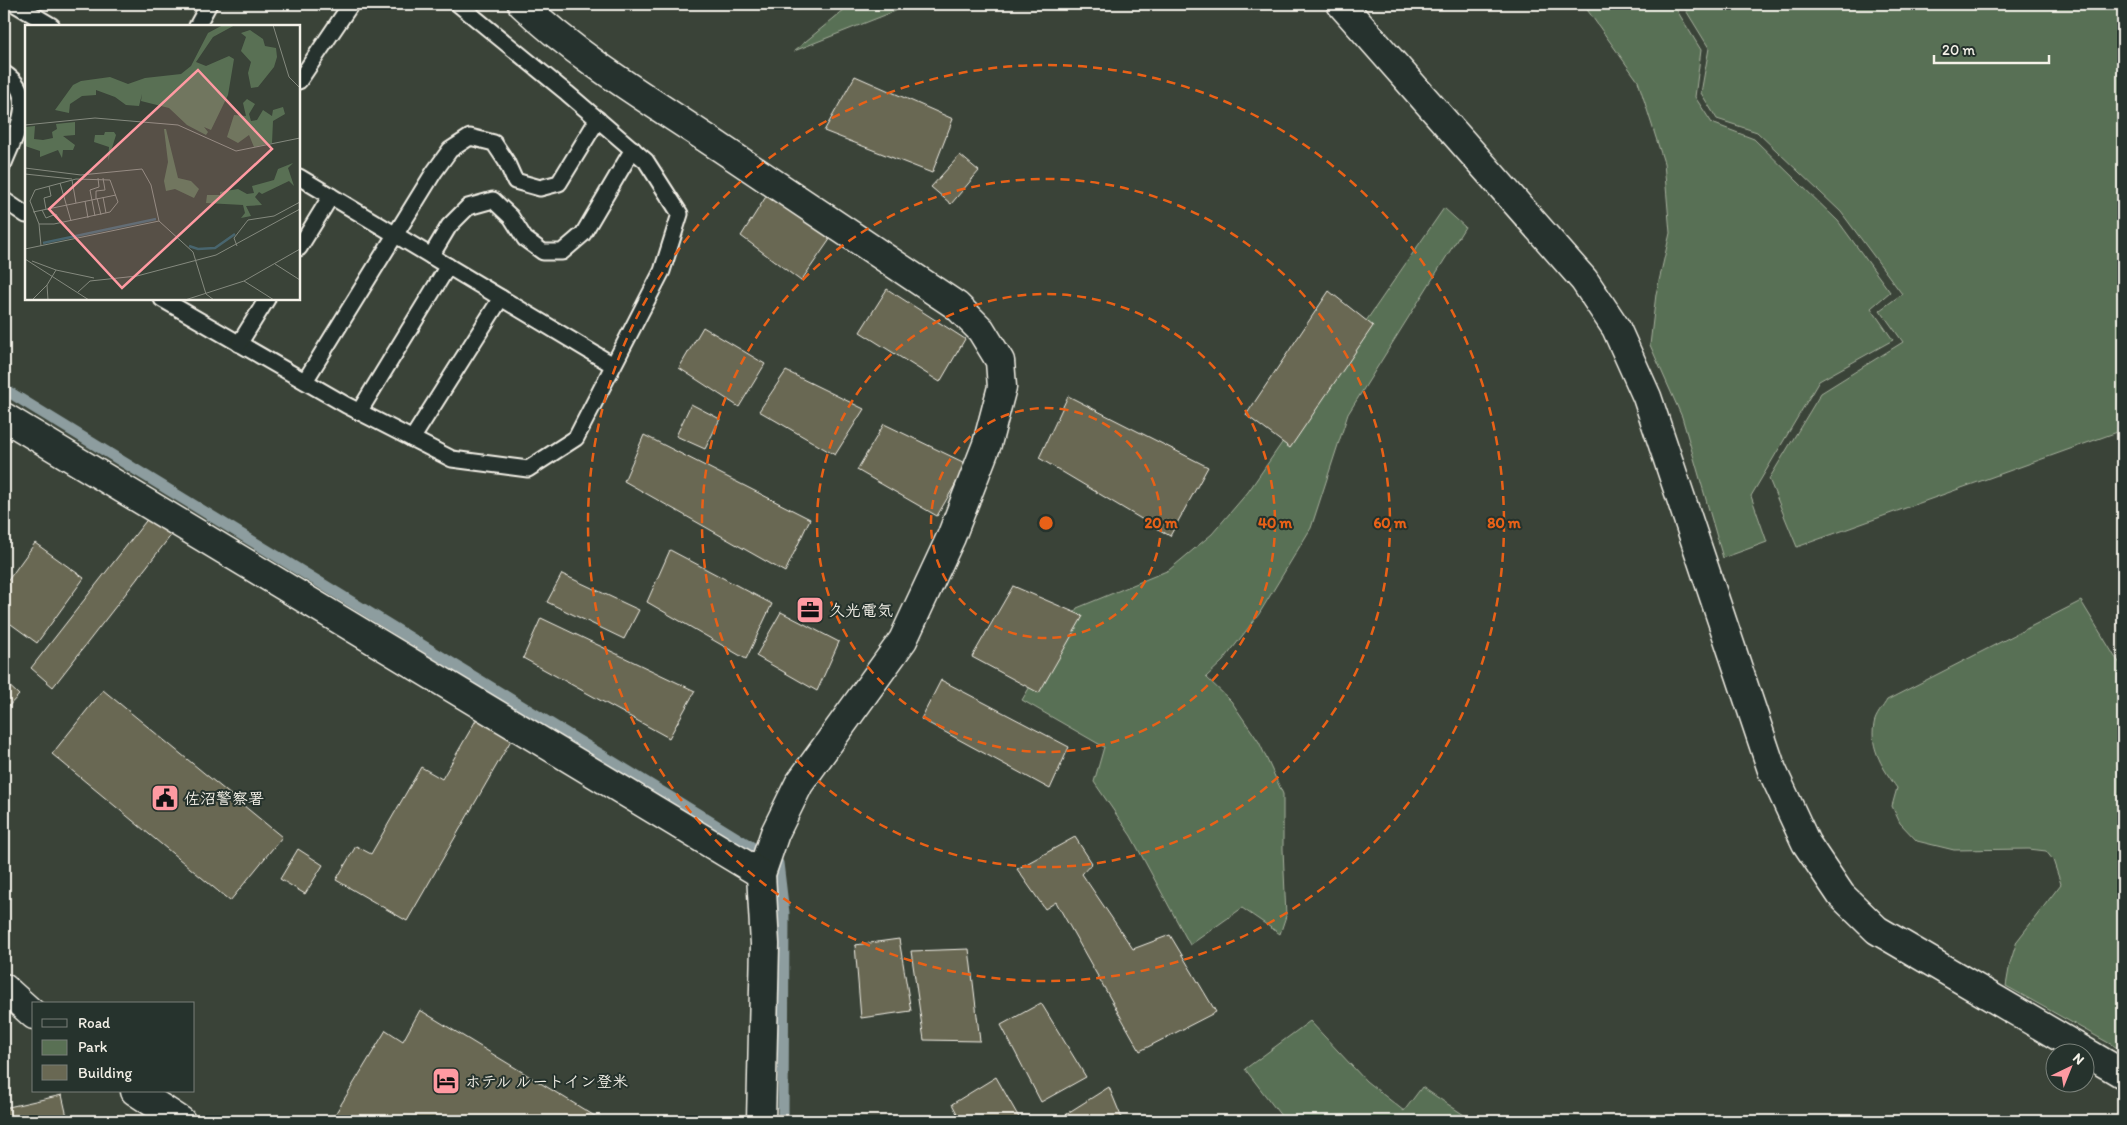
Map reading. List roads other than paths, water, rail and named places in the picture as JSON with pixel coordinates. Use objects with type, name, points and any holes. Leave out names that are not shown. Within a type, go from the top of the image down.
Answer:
[{"type":"street","points":[[522,4],[550,30],[610,75],[957,306],[981,330],[1000,360],[1002,388],[987,444],[951,537],[903,640],[800,784],[775,833],[761,874],[765,944],[762,1121]]},
{"type":"street","points":[[1342,4],[1584,280],[1616,328],[1647,397],[1772,770],[1806,842],[1841,895],[1877,930],[2123,1074]]},
{"type":"street","points":[[4,417],[761,874]]},
{"type":"street","points":[[4,988],[32,1013]]},
{"type":"street","points":[[137,1092],[181,1121]]},
{"type":"lane","points":[[15,4],[50,25]]},
{"type":"lane","points":[[198,25],[209,4]]},
{"type":"lane","points":[[300,80],[351,4]]},
{"type":"lane","points":[[164,300],[359,412],[452,459],[528,469],[576,438],[662,271],[680,214],[646,161],[458,4]]},
{"type":"lane","points":[[4,73],[13,79],[23,96],[21,124],[4,162]]},
{"type":"lane","points":[[305,381],[450,150],[470,137],[494,143],[515,181],[540,188],[559,183],[598,119]]},
{"type":"lane","points":[[431,256],[448,226],[468,207],[492,200],[511,217],[525,239],[543,252],[562,252],[583,234],[633,149]]},
{"type":"lane","points":[[300,178],[613,366]]},
{"type":"lane","points":[[300,246],[331,196]]},
{"type":"lane","points":[[4,200],[25,214]]},
{"type":"lane","points":[[359,412],[448,266]]},
{"type":"lane","points":[[412,439],[501,298]]},
{"type":"lane","points":[[239,344],[266,300]]},
{"type":"waterway","points":[[4,389],[778,863],[784,913],[783,1121]]},
{"type":"place","name":"久光電気","points":[[810,610]]},
{"type":"place","name":"佐沼警察署","points":[[165,798]]},
{"type":"place","name":"ホテル ルートイン登米","points":[[446,1081]]}]
